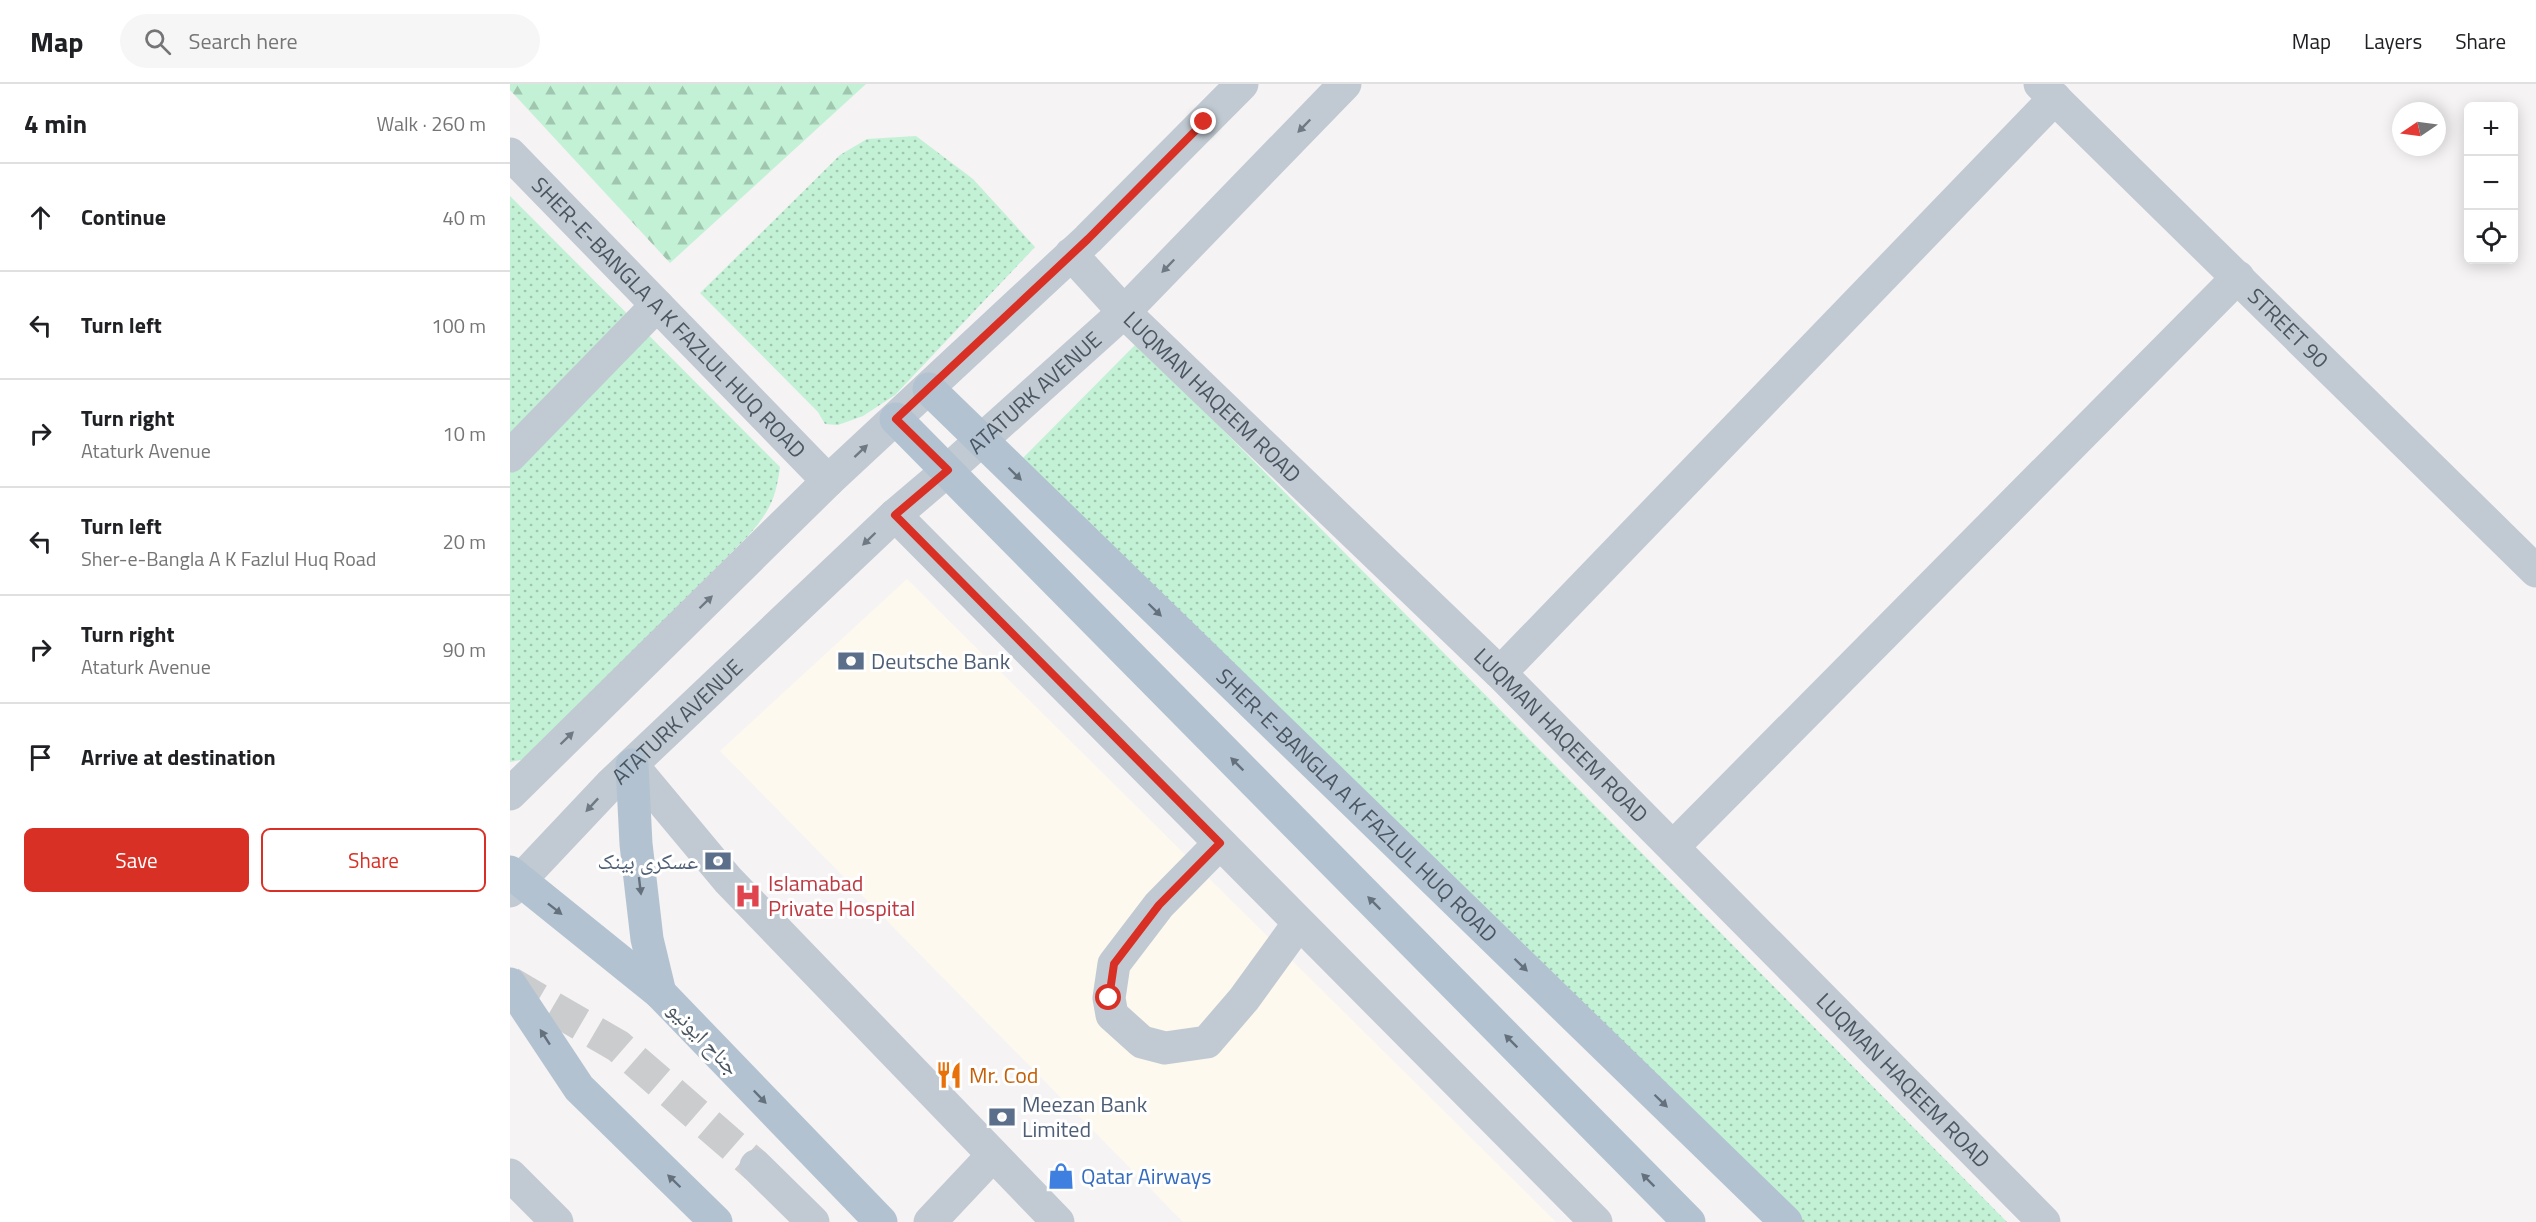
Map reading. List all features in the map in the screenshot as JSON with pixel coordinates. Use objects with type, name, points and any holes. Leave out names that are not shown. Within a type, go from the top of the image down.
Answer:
[{"type":"main road","name":"SHER-E-BANGLA A K FAZLUL HUQ ROAD","points":[[929,389],[1786,1222]]},
{"type":"main road","points":[[896,419],[1689,1222]]},
{"type":"main road","points":[[632,765],[636,844],[645,927],[660,993]]},
{"type":"main road","name":"جناح ایونیو","points":[[513,881],[660,993],[880,1222]]},
{"type":"main road","points":[[510,984],[579,1088],[716,1222]]},
{"type":"street","points":[[510,794],[828,482],[1071,254],[1242,84]]},
{"type":"street","name":"ATATURK AVENUE","points":[[513,881],[895,515],[1124,312],[1344,84]]},
{"type":"street","points":[[1500,673],[2048,91]]},
{"type":"street","name":"STREET 90","points":[[2048,91],[2536,571]]},
{"type":"street","name":"SHER-E-BANGLA A K FAZLUL HUQ ROAD","points":[[510,154],[828,482]]},
{"type":"street","name":"LUQMAN HAQEEM ROAD","points":[[1071,254],[1124,312],[1500,673],[2044,1222]]},
{"type":"street","points":[[1673,847],[2238,277]]},
{"type":"street","points":[[510,456],[657,305]]},
{"type":"street","points":[[895,515],[1596,1222]]},
{"type":"street","points":[[632,765],[728,880],[1058,1222]]},
{"type":"street","points":[[1220,843],[1159,905],[1114,964],[1109,998],[1112,1015],[1142,1042],[1165,1048],[1208,1042],[1244,999],[1299,923]]},
{"type":"street","points":[[930,1222],[993,1155]]},
{"type":"street","points":[[756,1166],[813,1222]]},
{"type":"street","points":[[510,1175],[557,1222]]},
{"type":"shaded area","points":[[907,579],[1556,1222],[1183,1222],[720,751]]},
{"type":"green space","points":[[510,84],[866,84],[670,263],[510,90]]},
{"type":"green space","points":[[916,136],[973,179],[1035,247],[895,395],[863,416],[838,425],[825,424],[818,412],[700,293],[840,155],[867,139]]},
{"type":"green space","points":[[510,196],[780,467],[770,504],[748,536],[526,759],[510,762]]},
{"type":"green space","points":[[1137,343],[2007,1222],[1773,1222],[1011,470]]},
{"type":"tunnel","points":[[510,983],[618,1046],[756,1166]]},
{"type":"place","name":"Deutsche Bank","points":[[851,661]]},
{"type":"place","name":"عسکری بینک","points":[[718,861]]},
{"type":"place","name":"Islamabad Private Hospital","points":[[748,896]]},
{"type":"place","name":"Mr. Cod","points":[[949,1075]]},
{"type":"place","name":"Meezan Bank Limited","points":[[1002,1117]]},
{"type":"place","name":"Qatar Airways","points":[[1061,1176]]},
{"type":"route","points":[[1109,998],[1114,964],[1159,905],[1220,843],[895,515],[948,470],[896,419],[1088,239],[1204,122]]}]
